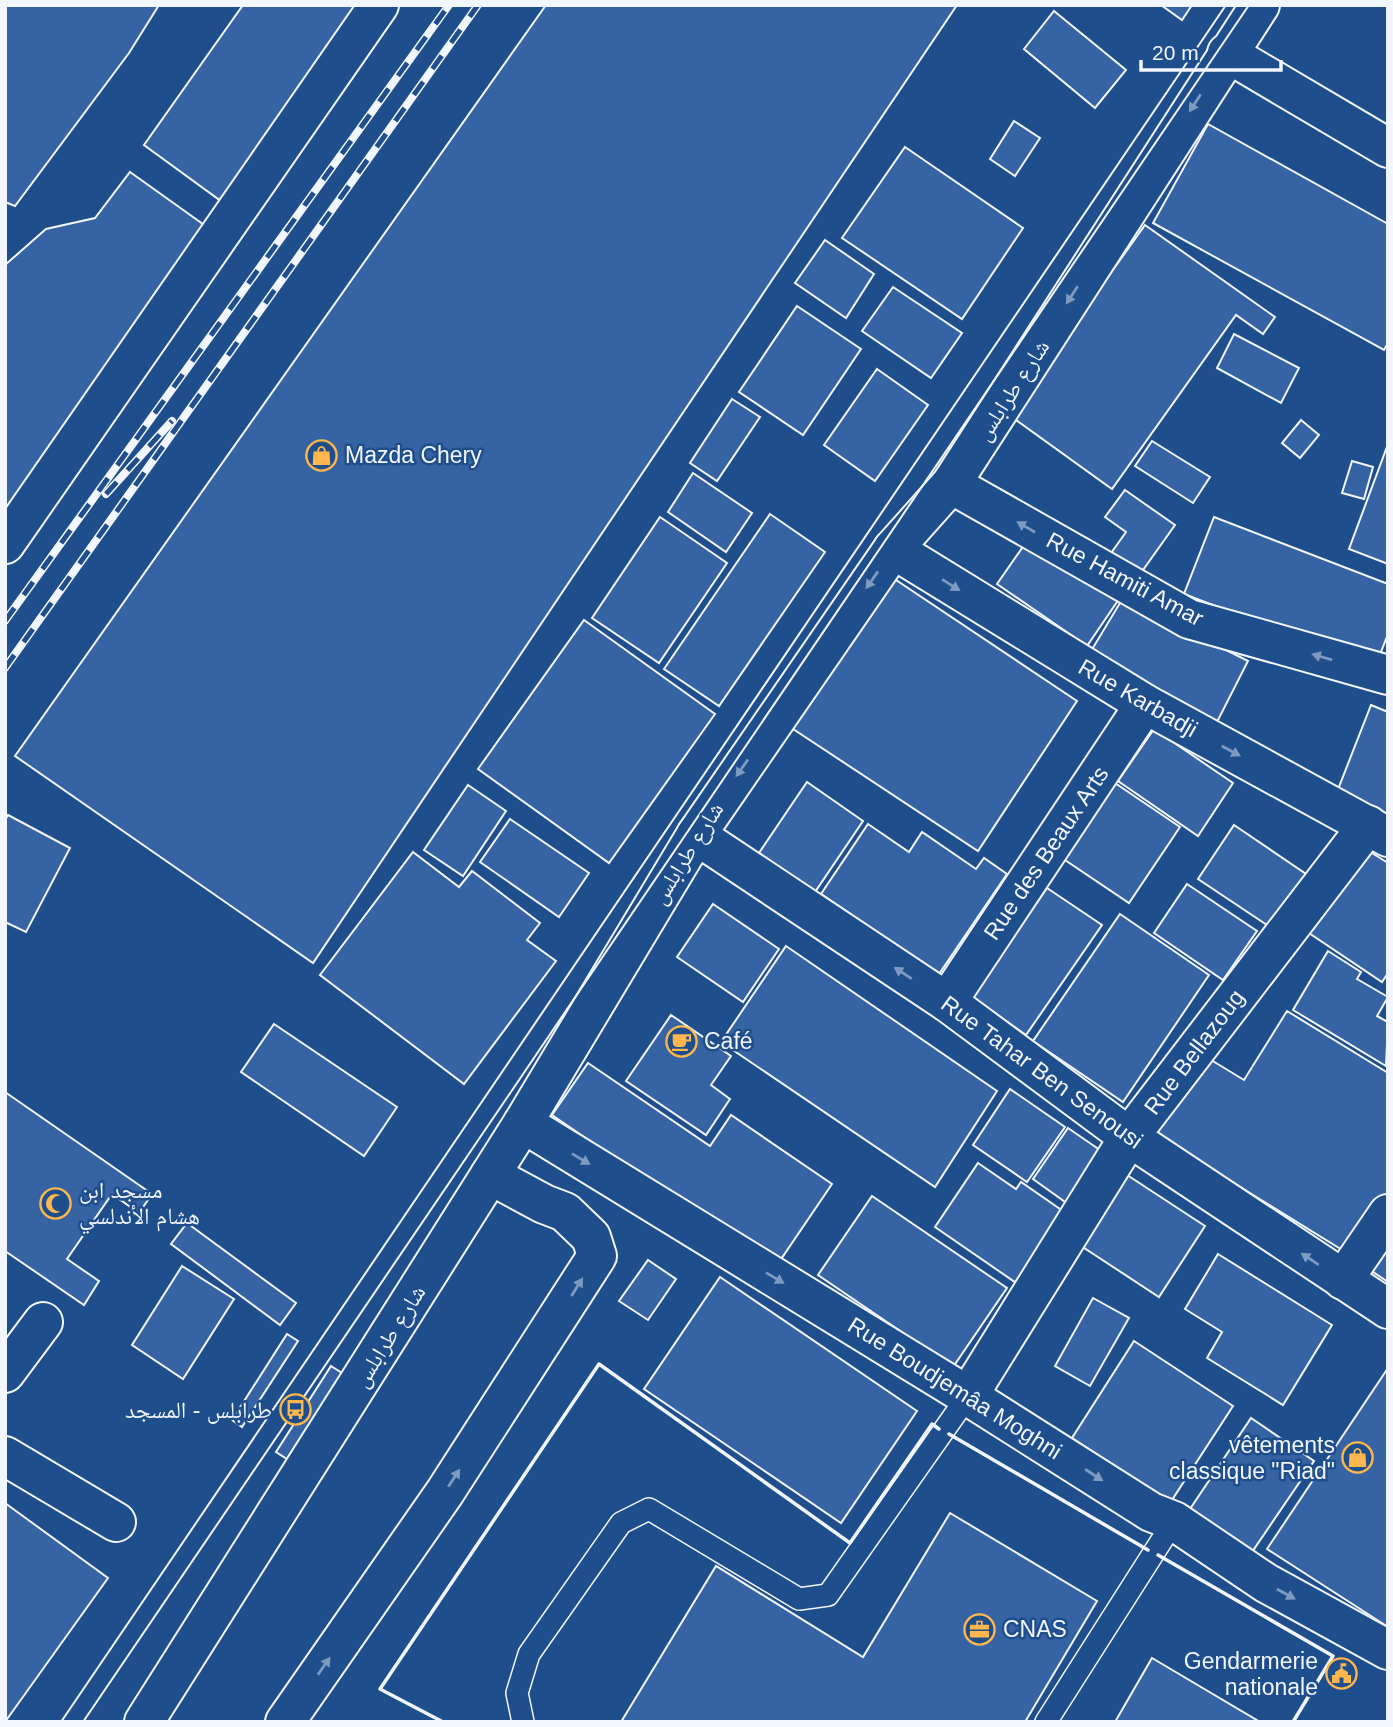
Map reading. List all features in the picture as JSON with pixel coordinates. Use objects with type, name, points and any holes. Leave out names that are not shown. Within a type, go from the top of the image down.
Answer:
[{"type":"street","points":[[5,544],[379,5]]},
{"type":"street","name":"شارع طرابلس","points":[[144,1722],[523,1123],[696,835],[893,549],[951,484],[1259,5]]},
{"type":"street","points":[[1227,53],[1388,148]]},
{"type":"street","name":"Rue Hamiti Amar","points":[[951,484],[1189,619],[1388,675]]},
{"type":"street","name":"Rue Karbadji","points":[[893,549],[1145,704],[1378,831]]},
{"type":"street","name":"Rue des Beaux Arts","points":[[947,1002],[1145,704]]},
{"type":"street","name":"Rue Bellazoug","points":[[968,1396],[1129,1137],[1378,831]]},
{"type":"street","name":"Rue Tahar Ben Senousi","points":[[696,835],[947,1002],[1129,1137],[1388,1309]]},
{"type":"street","name":"Rue Boudjemâa Moghni","points":[[523,1123],[968,1396],[1151,1512],[1174,1521],[1266,1583],[1388,1650]]},
{"type":"street","points":[[285,1722],[445,1492],[597,1256],[591,1237],[565,1212],[544,1204],[490,1175]]},
{"type":"street","points":[[1342,1280],[1388,1214]]},
{"type":"street","points":[[5,1373],[43,1322]]},
{"type":"street","points":[[5,1456],[116,1522]]},
{"type":"lane","points":[[523,1722],[517,1693],[529,1654],[621,1523],[649,1509],[799,1599],[828,1595],[968,1396]]},
{"type":"lane","points":[[1046,1722],[1174,1521]]},
{"type":"building","points":[[5,5],[159,5],[129,53],[15,206],[5,202]]},
{"type":"building","points":[[243,5],[362,5],[225,204],[144,145]]},
{"type":"building","points":[[546,5],[957,5],[313,963],[15,756]]},
{"type":"building","points":[[1161,5],[1192,5],[1182,20]]},
{"type":"building","points":[[1054,11],[1126,70],[1095,108],[1024,49]]},
{"type":"building","points":[[1014,121],[1040,138],[1015,176],[990,159]]},
{"type":"building","points":[[1208,124],[1388,224],[1388,343],[1384,350],[1153,223]]},
{"type":"building","points":[[905,147],[1023,228],[962,319],[842,238]]},
{"type":"building","points":[[130,172],[207,227],[5,530],[5,265],[46,229],[95,218]]},
{"type":"building","points":[[1145,225],[1275,317],[1263,334],[1236,315],[1112,489],[1009,415]]},
{"type":"building","points":[[825,240],[874,274],[846,318],[795,283]]},
{"type":"building","points":[[893,287],[962,333],[931,378],[862,331]]},
{"type":"building","points":[[797,306],[861,349],[803,435],[739,392]]},
{"type":"building","points":[[1234,334],[1299,368],[1281,403],[1217,368]]},
{"type":"building","points":[[877,369],[928,405],[875,481],[824,445]]},
{"type":"building","points":[[732,399],[760,417],[717,481],[690,463]]},
{"type":"building","points":[[1301,420],[1319,435],[1300,458],[1282,443]]},
{"type":"building","points":[[1152,441],[1210,477],[1193,503],[1135,466]]},
{"type":"building","points":[[1388,444],[1388,564],[1349,549]]},
{"type":"building","points":[[1352,461],[1373,467],[1364,499],[1342,493]]},
{"type":"building","points":[[693,473],[752,513],[726,552],[668,512]]},
{"type":"building","points":[[1125,490],[1175,525],[1138,577],[1109,556],[1126,532],[1105,517]]},
{"type":"building","points":[[770,514],[825,552],[719,706],[664,669]]},
{"type":"building","points":[[660,517],[727,563],[659,663],[592,618]]},
{"type":"building","points":[[1214,517],[1388,584],[1388,634],[1375,667],[1184,594]]},
{"type":"building","points":[[1029,538],[1119,599],[1087,646],[997,584]]},
{"type":"building","points":[[890,576],[1077,701],[978,851],[790,727]]},
{"type":"building","points":[[1123,598],[1248,661],[1216,724],[1088,656]]},
{"type":"building","points":[[584,620],[715,714],[609,863],[478,769]]},
{"type":"building","points":[[1371,705],[1388,712],[1388,818],[1335,797]]},
{"type":"building","points":[[1154,729],[1233,783],[1198,836],[1118,781]]},
{"type":"building","points":[[1112,781],[1180,827],[1129,903],[1062,858]]},
{"type":"building","points":[[807,782],[863,821],[815,892],[759,853]]},
{"type":"building","points":[[468,785],[506,811],[463,876],[424,850]]},
{"type":"building","points":[[8,815],[70,848],[26,932],[5,922],[5,820]]},
{"type":"building","points":[[510,819],[589,873],[559,917],[480,862]]},
{"type":"building","points":[[868,824],[909,852],[922,832],[976,869],[984,858],[1007,874],[939,974],[821,894]]},
{"type":"building","points":[[1234,825],[1312,878],[1276,931],[1198,879]]},
{"type":"building","points":[[1359,845],[1388,863],[1388,973],[1382,982],[1303,929]]},
{"type":"building","points":[[413,852],[459,887],[472,871],[540,923],[527,940],[556,961],[464,1084],[320,975]]},
{"type":"building","points":[[1187,884],[1257,931],[1223,980],[1154,933]]},
{"type":"building","points":[[1047,888],[1102,925],[1026,1035],[972,997]]},
{"type":"building","points":[[713,904],[779,949],[743,1002],[677,957]]},
{"type":"building","points":[[1120,914],[1209,975],[1123,1102],[1033,1041]]},
{"type":"building","points":[[786,946],[997,1091],[935,1187],[721,1042]]},
{"type":"building","points":[[1328,951],[1361,972],[1357,979],[1388,997],[1377,1016],[1388,1022],[1386,1066],[1293,1010]]},
{"type":"building","points":[[1287,1011],[1388,1073],[1388,1198],[1352,1256],[1149,1131],[1198,1052],[1244,1080]]},
{"type":"building","points":[[671,1015],[731,1056],[711,1085],[730,1099],[706,1135],[626,1081]]},
{"type":"building","points":[[274,1024],[397,1107],[364,1156],[241,1072]]},
{"type":"building","points":[[588,1063],[710,1146],[731,1115],[832,1184],[775,1268],[552,1115]]},
{"type":"building","points":[[1010,1089],[1065,1127],[1027,1182],[973,1145]]},
{"type":"building","name":"مسجد ابن هشام الأندلسي","points":[[5,1092],[152,1194],[139,1213],[112,1194],[67,1259],[99,1281],[84,1305],[5,1251]]},
{"type":"building","points":[[1068,1128],[1110,1157],[1075,1209],[1033,1179]]},
{"type":"building","points":[[978,1163],[1016,1189],[1021,1182],[1070,1216],[1022,1287],[935,1227]]},
{"type":"building","points":[[1121,1171],[1205,1226],[1159,1297],[1075,1242]]},
{"type":"building","points":[[872,1196],[1007,1288],[953,1367],[818,1275]]},
{"type":"building","points":[[187,1223],[296,1303],[280,1325],[171,1244]]},
{"type":"building","points":[[1388,1229],[1388,1282],[1364,1266]]},
{"type":"building","points":[[1218,1254],[1332,1325],[1283,1405],[1207,1358],[1222,1332],[1185,1309]]},
{"type":"building","points":[[648,1260],[676,1279],[648,1320],[619,1301]]},
{"type":"building","points":[[182,1266],[234,1299],[183,1379],[132,1345]]},
{"type":"building","points":[[720,1277],[917,1411],[841,1523],[644,1389]]},
{"type":"building","points":[[1093,1298],[1129,1318],[1090,1386],[1055,1366]]},
{"type":"building","points":[[287,1334],[298,1341],[242,1427],[232,1420]]},
{"type":"building","points":[[1134,1341],[1233,1406],[1170,1503],[1072,1438]]},
{"type":"building","points":[[331,1366],[342,1373],[287,1459],[276,1452]]},
{"type":"building","name":"vêtements classique \"Riad\"","points":[[1388,1368],[1388,1627],[1267,1549]]},
{"type":"building","points":[[1251,1418],[1314,1461],[1250,1555],[1188,1512]]},
{"type":"building","points":[[5,1503],[108,1578],[5,1722]]},
{"type":"building","name":"CNAS","points":[[950,1513],[1097,1601],[1025,1722],[621,1722],[716,1566],[863,1657]]},
{"type":"building","points":[[1152,1658],[1260,1722],[1115,1722]]},
{"type":"tram line","points":[[61,1722],[1226,5]]},
{"type":"tram line","points":[[83,1722],[1249,5]]},
{"type":"railway","points":[[5,621],[449,5]]},
{"type":"railway","points":[[5,668],[478,5]]},
{"type":"railway","points":[[106,494],[172,421]]},
{"type":"wall","points":[[443,1722],[380,1689],[599,1364],[850,1543],[932,1424],[939,1429]]},
{"type":"wall","points":[[949,1434],[1148,1550]]},
{"type":"wall","points":[[1158,1555],[1333,1656],[1293,1722]]},
{"type":"place","name":"Mazda Chery","points":[[322,455]]},
{"type":"place","name":"Café","points":[[681,1041]]},
{"type":"place","name":"مسجد ابن هشام الأندلسي","points":[[56,1203]]},
{"type":"place","name":"طرابلس - المسجد","points":[[295,1410]]},
{"type":"place","name":"vêtements classique \"Riad\"","points":[[1358,1458]]},
{"type":"place","name":"CNAS","points":[[980,1629]]},
{"type":"place","name":"Gendarmerie nationale","points":[[1341,1674]]}]
